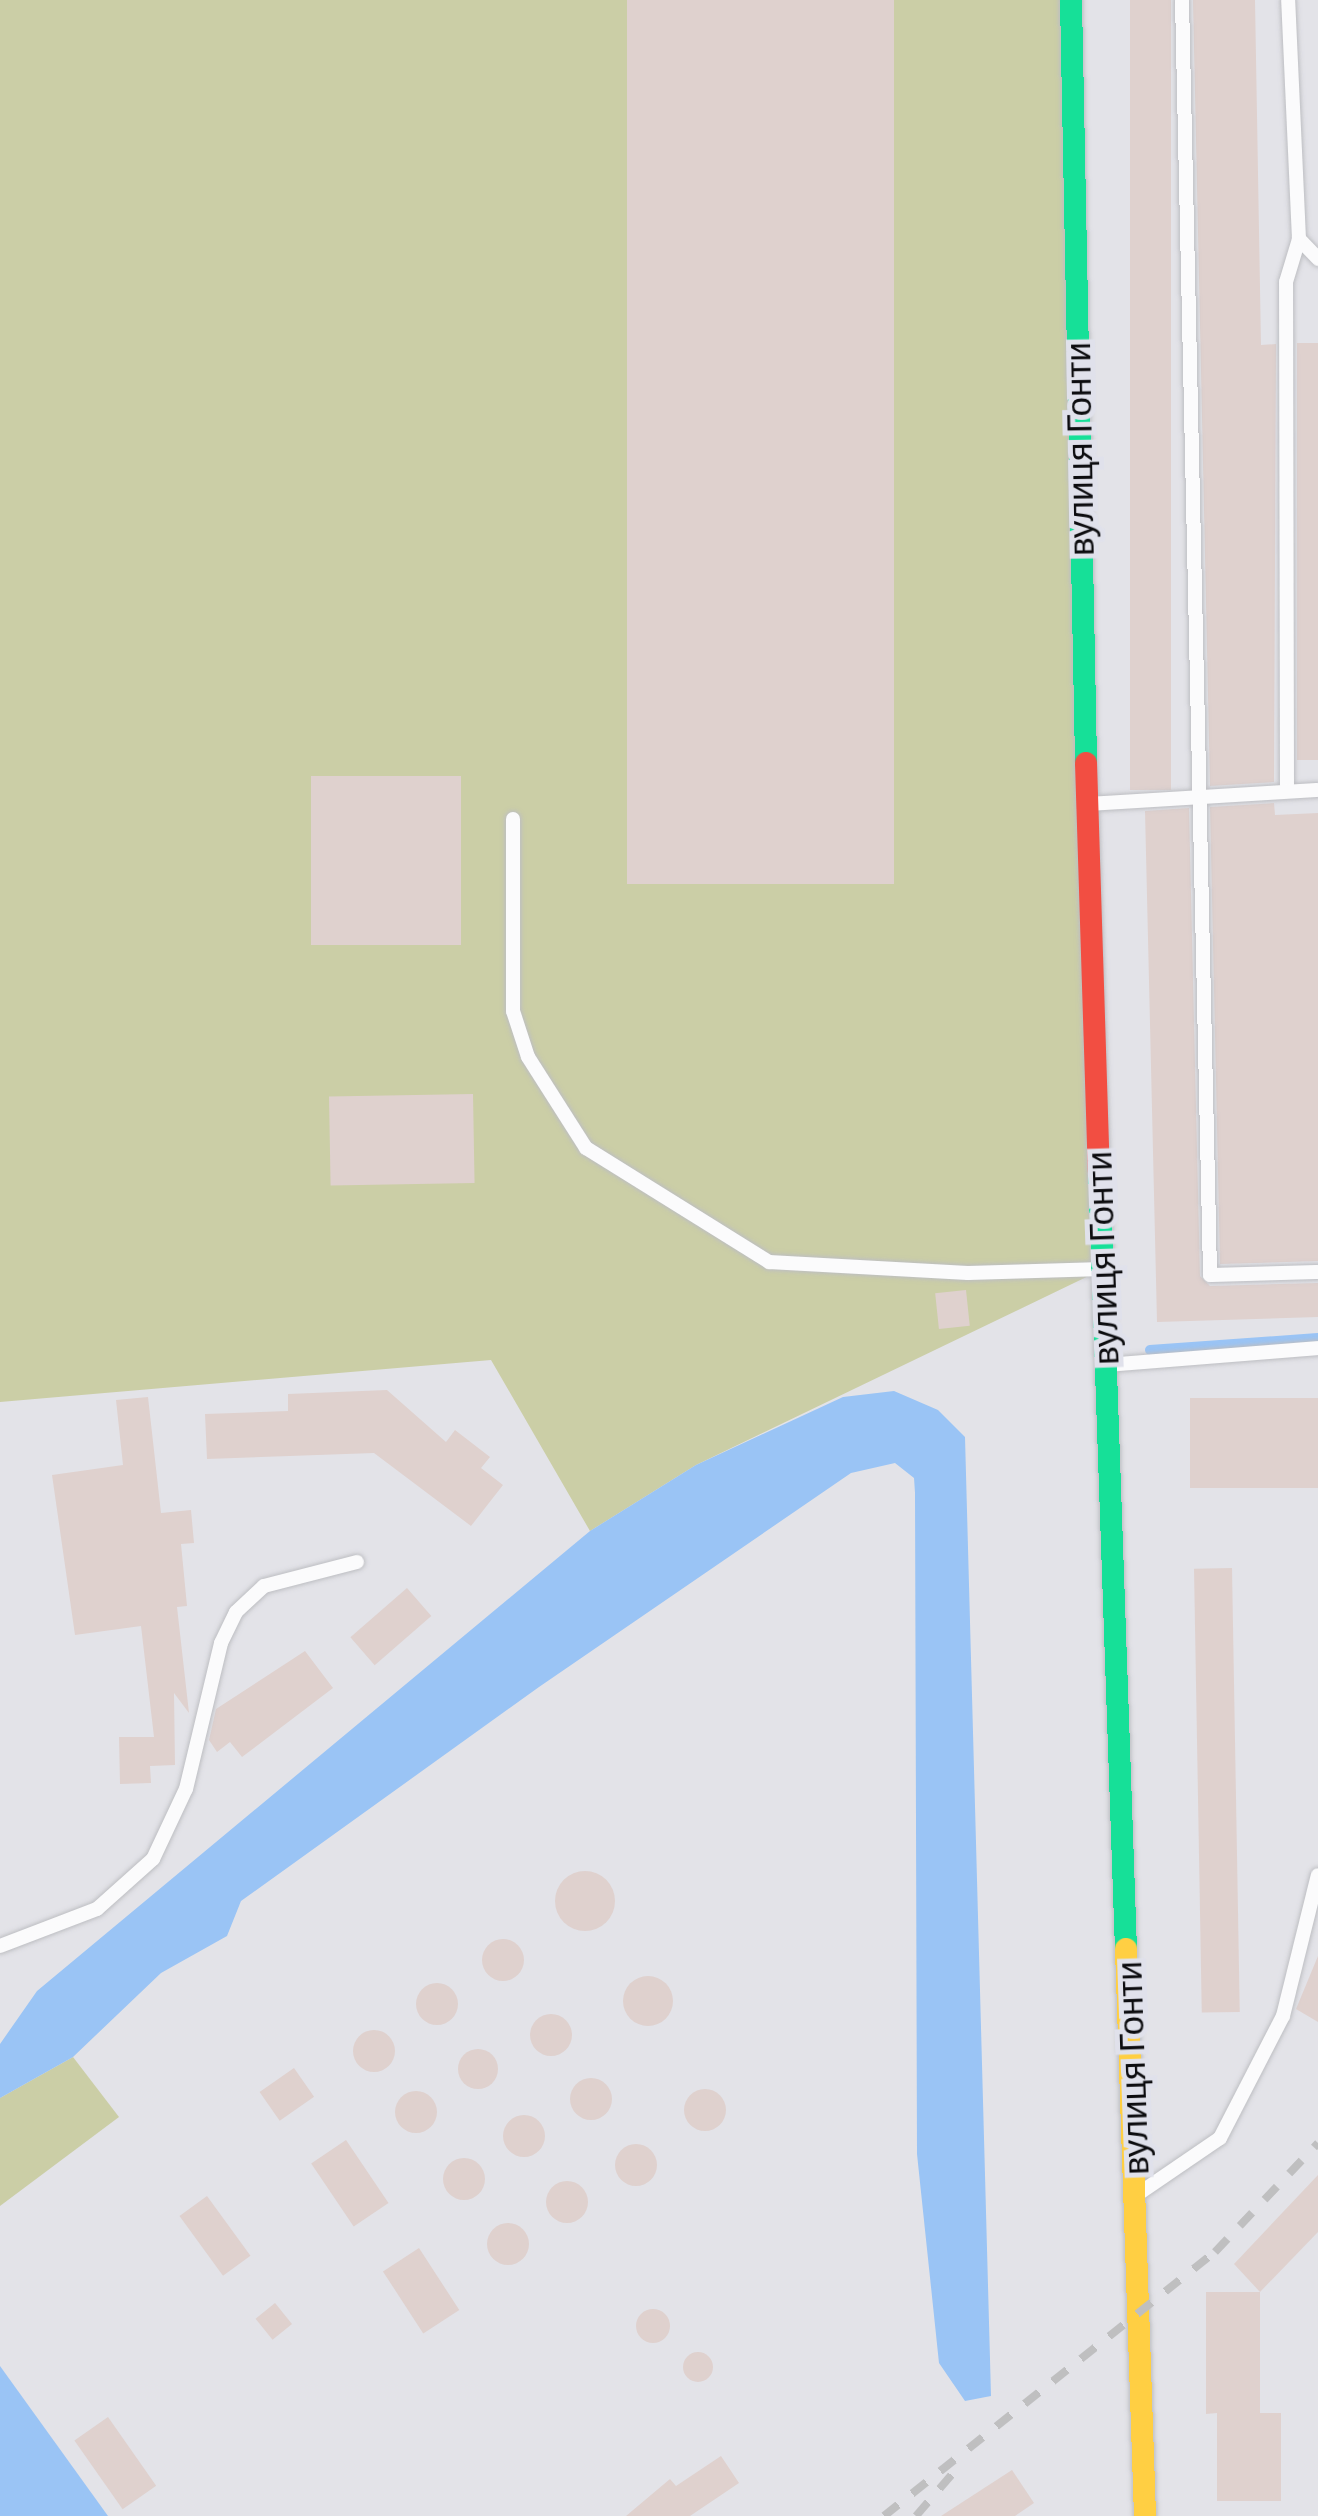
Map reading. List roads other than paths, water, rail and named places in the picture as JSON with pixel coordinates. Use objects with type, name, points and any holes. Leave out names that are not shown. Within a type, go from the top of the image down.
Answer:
[{"type":"street","name":"вулиця Гонти","points":[[1071,0],[1087,804],[1138,2194],[1145,2516]]},
{"type":"lane","points":[[1182,0],[1210,1275],[1318,1272]]},
{"type":"lane","points":[[1287,790],[1286,282],[1299,239],[1288,0]]},
{"type":"lane","points":[[1299,239],[1318,259]]},
{"type":"lane","points":[[1087,804],[1318,790]]},
{"type":"lane","points":[[513,819],[514,1010],[528,1056],[586,1148],[768,1262],[968,1273],[1104,1269]]},
{"type":"lane","points":[[1106,1366],[1318,1348]]},
{"type":"lane","points":[[0,1946],[97,1909],[153,1858],[186,1789],[220,1643],[236,1612],[264,1586],[357,1562]]},
{"type":"lane","points":[[1138,2194],[1220,2138],[1284,2016],[1318,1875]]},
{"type":"water","points":[[894,1391],[938,1410],[965,1437],[991,2396],[965,2401],[939,2363],[917,2154],[915,1493],[914,1478],[895,1463],[851,1473],[539,1687],[241,1901],[227,1936],[161,1973],[73,2057],[0,2098],[0,2044],[37,1991],[590,1531],[696,1465],[843,1397]]},
{"type":"water","points":[[0,2366],[108,2516],[0,2516]]},
{"type":"waterway","points":[[1150,1350],[1318,1338]]},
{"type":"railway","points":[[884,2516],[1215,2252],[1318,2143]]},
{"type":"railway","points":[[916,2516],[953,2473]]}]
